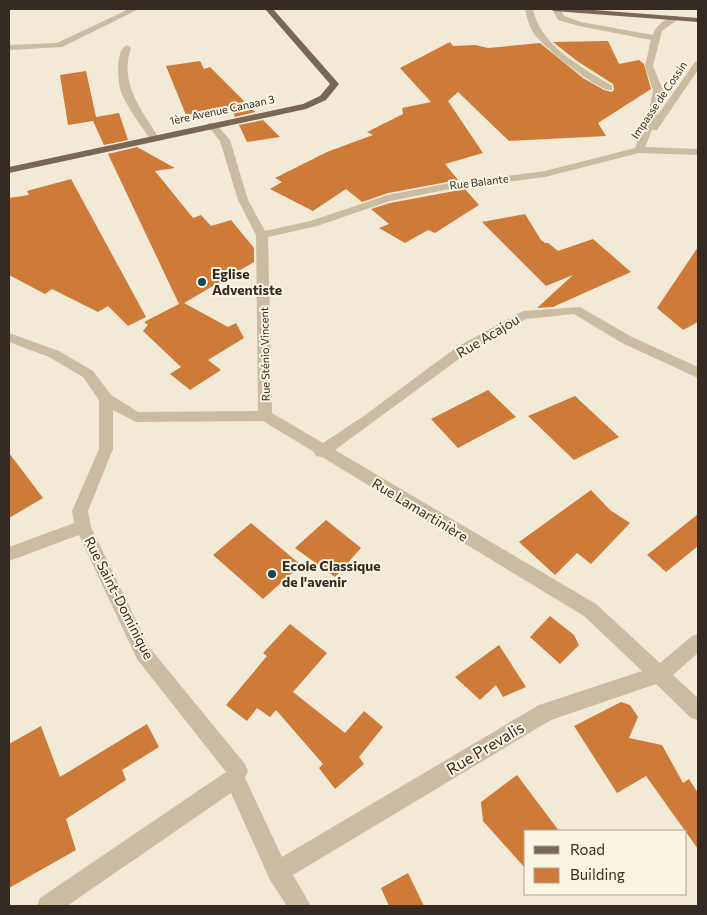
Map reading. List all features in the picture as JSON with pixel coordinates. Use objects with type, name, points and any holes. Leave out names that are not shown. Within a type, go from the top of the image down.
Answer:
[{"type":"main road","name":"1ère Avenue Canaan 3","points":[[9,170],[306,106],[324,99],[332,92],[335,84],[269,9]]},
{"type":"main road","points":[[555,9],[698,20]]},
{"type":"street","points":[[9,48],[59,45],[135,9]]},
{"type":"street","points":[[529,9],[529,16],[543,39],[565,59],[609,88]]},
{"type":"street","points":[[555,9],[561,18],[579,24],[656,38]]},
{"type":"street","points":[[639,150],[653,116],[658,90],[649,66],[658,30],[674,18]]},
{"type":"street","points":[[127,48],[123,59],[126,90],[154,138]]},
{"type":"street","name":"Impasse de Cossin","points":[[639,150],[698,64]]},
{"type":"street","name":"Rue Sténio Vincent","points":[[212,125],[225,140],[243,200],[262,235],[265,416]]},
{"type":"street","name":"Rue Balante","points":[[262,235],[313,224],[388,198],[450,186],[544,174],[639,150],[698,152]]},
{"type":"street","name":"Rue Acajou","points":[[322,452],[370,420],[462,350],[523,315],[576,310],[627,340],[698,373]]},
{"type":"street","points":[[9,337],[54,354],[88,374],[106,399],[136,417],[265,416]]},
{"type":"street","name":"Rue Saint-Dominique","points":[[106,399],[106,449],[80,511],[83,527],[143,652],[238,771],[235,778],[278,872],[300,906]]},
{"type":"street","name":"Rue Lamartinière","points":[[265,416],[322,452],[590,610],[698,711]]},
{"type":"street","points":[[9,554],[83,527]]},
{"type":"street","name":"Rue Prevalis","points":[[278,872],[546,712],[660,674],[698,642]]},
{"type":"street","points":[[48,906],[235,778]]},
{"type":"building","points":[[608,41],[619,64],[639,60],[644,64],[651,89],[598,123],[606,136],[509,141],[458,92],[448,101],[483,153],[445,164],[458,180],[388,193],[362,202],[346,189],[313,211],[270,189],[282,182],[275,178],[327,152],[373,135],[367,132],[403,114],[402,108],[431,102],[400,68],[450,42],[453,46],[475,45],[488,48],[540,43],[583,78],[604,90],[612,92],[614,90],[613,84],[577,61],[553,42]]},
{"type":"building","points":[[200,61],[204,69],[210,67],[255,112],[235,117],[231,107],[186,115],[166,66]]},
{"type":"building","points":[[86,71],[96,117],[119,113],[128,140],[104,145],[93,121],[68,125],[60,75]]},
{"type":"building","points":[[263,120],[280,137],[247,142],[239,125]]},
{"type":"building","points":[[137,147],[175,168],[155,171],[193,218],[201,215],[211,226],[231,220],[254,248],[254,262],[184,303],[228,327],[236,323],[244,338],[208,360],[221,370],[190,390],[170,374],[181,367],[143,331],[148,325],[144,322],[179,304],[108,154]]},
{"type":"building","points":[[71,179],[146,317],[128,326],[108,306],[98,312],[52,289],[45,294],[9,275],[9,198],[29,195],[27,191]]},
{"type":"building","points":[[465,189],[479,205],[435,233],[428,230],[405,243],[379,228],[389,224],[371,209],[390,203]]},
{"type":"building","points":[[525,214],[541,240],[558,251],[593,239],[631,272],[553,307],[537,308],[573,275],[546,286],[482,222]]},
{"type":"building","points":[[698,247],[698,322],[683,330],[657,308]]},
{"type":"building","points":[[488,390],[516,417],[458,448],[431,419]]},
{"type":"building","points":[[575,396],[619,437],[574,460],[528,416]]},
{"type":"building","points":[[9,453],[43,498],[9,518]]},
{"type":"building","points":[[591,490],[610,510],[630,523],[591,564],[577,553],[555,575],[519,542]]},
{"type":"building","points":[[698,514],[698,546],[666,572],[647,555]]},
{"type":"building","points":[[326,520],[361,548],[335,577],[295,548]]},
{"type":"building","points":[[251,523],[301,565],[263,599],[213,555]]},
{"type":"building","points":[[550,616],[574,635],[579,645],[560,664],[530,637]]},
{"type":"building","points":[[290,624],[327,653],[293,692],[345,733],[364,711],[383,727],[359,757],[364,764],[335,789],[319,768],[323,764],[276,710],[270,717],[257,708],[247,721],[226,705],[267,656],[263,653]]},
{"type":"building","points":[[499,645],[526,687],[503,697],[496,685],[480,700],[455,677]]},
{"type":"building","points":[[621,702],[630,705],[638,717],[629,738],[662,745],[683,783],[689,779],[698,793],[698,849],[687,834],[687,830],[684,830],[646,776],[617,793],[574,726]]},
{"type":"building","points":[[147,724],[159,747],[122,770],[126,780],[66,819],[76,850],[9,888],[9,744],[41,726],[60,777]]},
{"type":"building","points":[[517,775],[558,830],[524,830],[524,867],[483,821],[481,802]]},
{"type":"building","points":[[408,873],[424,906],[389,906],[381,888]]},
{"type":"place","name":"Eglise Adventiste","points":[[202,282]]},
{"type":"place","name":"Ecole Classique de l'avenir","points":[[272,574]]}]
